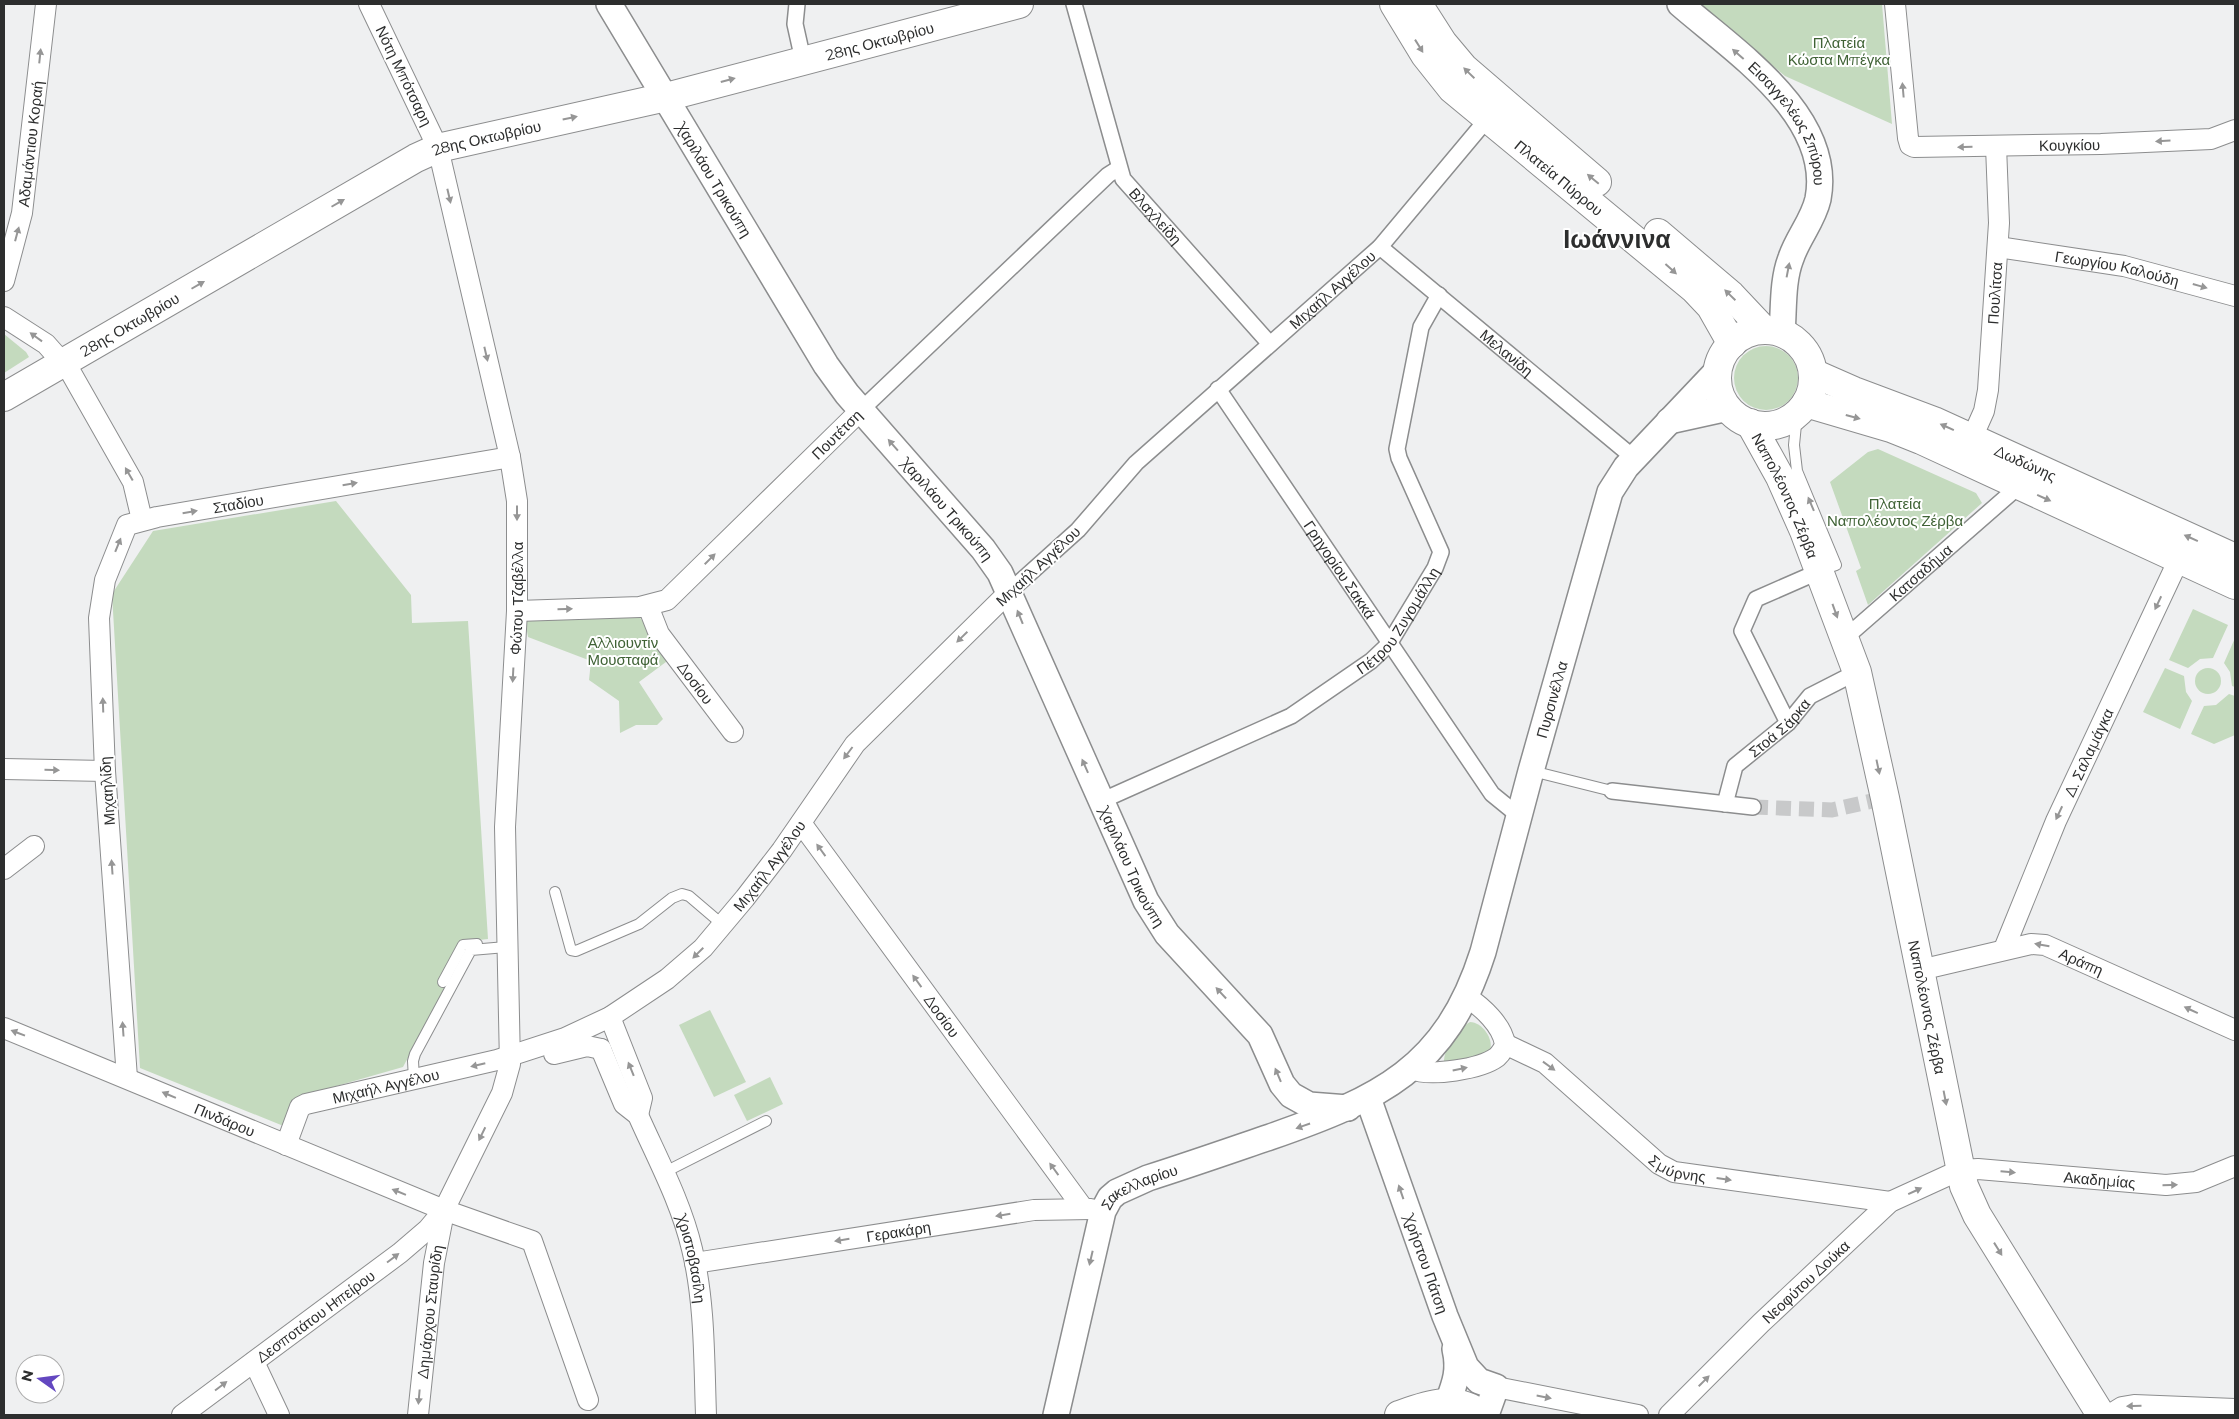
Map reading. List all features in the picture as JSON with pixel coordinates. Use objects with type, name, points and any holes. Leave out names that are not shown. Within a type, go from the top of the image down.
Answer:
[{"type":"main road","name":"28ης Οκτωβρίου","points":[[4,397],[416,158],[438,148],[666,97],[1019,4]]},
{"type":"main road","name":"Πλατεία Πύρρου","points":[[1394,4],[1425,55],[1452,89],[1494,110],[1718,284],[1773,332]]},
{"type":"main road","name":"Πλατεία Πύρρου","points":[[1418,4],[1457,61],[1494,110],[1694,289],[1711,307],[1732,344]]},
{"type":"main road","points":[[1773,332],[1795,340],[1806,352],[1813,373],[1812,389],[1802,408],[1784,422],[1770,426],[1750,423],[1738,417],[1728,408],[1719,390],[1718,370],[1722,357],[1732,344],[1749,333],[1773,332]]},
{"type":"main road","name":"Δωδώνης","points":[[1813,373],[1972,438],[2235,558]]},
{"type":"main road","name":"Δωδώνης","points":[[1802,408],[1891,428],[2235,585]]},
{"type":"main road","name":"Ναπολέοντος Ζέρβα","points":[[1750,423],[1780,477],[1820,570],[1846,638],[1856,672],[1879,769],[1960,1170],[1977,1215],[2101,1415]]},
{"type":"main road","points":[[1399,1415],[1428,1405],[1448,1402],[1467,1407],[1482,1415]]},
{"type":"street","name":"Αδαμάντιου Κοραή","points":[[4,281],[22,213],[46,4]]},
{"type":"street","name":"Νότη Μπότσαρη","points":[[369,4],[438,148]]},
{"type":"street","name":"Χαριλάου Τρικούπη","points":[[609,4],[817,350],[847,394],[984,549],[1010,592],[1100,801],[1146,901],[1167,934],[1254,1028],[1266,1044],[1282,1084],[1291,1095],[1309,1105],[1358,1103]]},
{"type":"street","points":[[797,4],[795,24],[803,60]]},
{"type":"street","name":"Βλαχλείδη","points":[[1074,4],[1119,168],[1128,186],[1270,344]]},
{"type":"street","name":"Εισαγγελέως Σπύρου","points":[[1680,4],[1776,90],[1800,119],[1815,154],[1818,198],[1812,218],[1788,265],[1773,332]]},
{"type":"street","name":"Κουγκίου","points":[[1895,4],[1908,138],[1910,145],[1917,148],[2101,144],[2211,139],[2235,130]]},
{"type":"street","name":"Μιχαήλ Αγγέλου","points":[[286,1145],[300,1107],[510,1056],[582,1032],[610,1017],[683,967],[723,925],[801,823],[855,744],[1010,592],[1067,541],[1136,463],[1380,246],[1494,110]]},
{"type":"street","points":[[2211,139],[2235,137]]},
{"type":"street","name":"Πουλίτσα","points":[[1972,438],[1984,410],[1988,390],[1998,247],[1996,146]]},
{"type":"street","name":"Φώτου Τζαβέλλα","points":[[438,148],[510,458],[517,501],[517,611],[505,827],[506,944],[510,1056]]},
{"type":"street","name":"Πουτέτση","points":[[517,611],[648,606],[659,604],[672,596],[861,410],[1108,175],[1119,168]]},
{"type":"street","name":"Μελανίδη","points":[[1380,246],[1634,458]]},
{"type":"street","name":"Γεωργίου Καλούδη","points":[[1998,247],[2124,266],[2235,296]]},
{"type":"street","name":"Πέτρου Ζυγομάλλη","points":[[1100,801],[1290,716],[1371,661],[1389,644],[1435,568],[1441,552],[1397,449],[1421,327],[1439,295]]},
{"type":"street","points":[[4,317],[37,337],[64,363],[133,482],[142,520]]},
{"type":"street","name":"Πυρσινέλλα","points":[[1412,1069],[1439,1041],[1467,997],[1483,952],[1531,771],[1606,504],[1618,477],[1718,370]]},
{"type":"street","name":"Γρηγορίου Σακκά","points":[[1218,390],[1492,794],[1519,816]]},
{"type":"street","points":[[1669,421],[1728,408]]},
{"type":"street","name":"Σταδίου","points":[[142,520],[510,458]]},
{"type":"street","name":"Κατσαδήμα","points":[[1846,638],[2019,486]]},
{"type":"street","name":"Μιχαηλίδη","points":[[127,1078],[105,770],[100,618],[101,600],[108,569],[124,531],[129,524],[142,520]]},
{"type":"street","name":"Δ. Σαλαμάγκα","points":[[2004,950],[2056,821],[2179,559]]},
{"type":"street","name":"Ναπολέοντος Ζέρβα","points":[[1788,723],[1742,631],[1756,599],[1820,570]]},
{"type":"street","name":"Δοσίου","points":[[648,606],[659,634],[733,732]]},
{"type":"street","name":"Στοά Σάρκα","points":[[1724,804],[1735,766],[1788,723],[1810,696],[1856,672]]},
{"type":"street","points":[[4,769],[105,770]]},
{"type":"street","points":[[1612,791],[1753,807]]},
{"type":"street","name":"Δοσίου","points":[[801,823],[1093,1209]]},
{"type":"street","points":[[4,869],[34,846]]},
{"type":"street","name":"Αράπη","points":[[1920,970],[2031,944],[2054,947],[2235,1030]]},
{"type":"street","points":[[1412,1069],[1422,1073],[1437,1073],[1485,1063],[1496,1057],[1506,1044],[1502,1033],[1490,1018],[1467,997]]},
{"type":"street","points":[[601,1049],[610,1017]]},
{"type":"street","name":"Χριστοβασίλη","points":[[610,1017],[642,1098],[638,1114]]},
{"type":"street","name":"Πινδάρου","points":[[4,1028],[444,1210]]},
{"type":"street","name":"Σμύρνης","points":[[1506,1044],[1546,1063],[1659,1164],[1674,1172],[1890,1202]]},
{"type":"street","name":"Μιχαήλ Αγγέλου","points":[[510,1056],[540,1058],[587,1046],[601,1049]]},
{"type":"street","name":"Χριστοβασίλη","points":[[601,1049],[624,1104],[638,1114],[683,1220],[695,1262],[702,1321],[706,1415]]},
{"type":"street","name":"Δεσποτάτου Ηπείρου","points":[[182,1415],[400,1253],[428,1229],[444,1210],[502,1093],[509,1072],[510,1056]]},
{"type":"street","name":"Σακελλαρίου","points":[[1056,1415],[1093,1209],[1138,1182],[1358,1103],[1412,1069]]},
{"type":"street","name":"Χρήστου Πάτση","points":[[1358,1103],[1468,1370],[1479,1381],[1496,1387]]},
{"type":"street","name":"Ακαδημίας","points":[[1960,1170],[1978,1169],[2166,1185],[2196,1182],[2235,1166]]},
{"type":"street","name":"Νεοφύτου Δούκα","points":[[1669,1415],[1761,1324],[1890,1202],[1960,1170]]},
{"type":"street","name":"Γερακάρη","points":[[695,1262],[1034,1210],[1093,1209]]},
{"type":"street","points":[[444,1210],[532,1241],[588,1400]]},
{"type":"street","name":"Δημάρχου Σταυρίδη","points":[[418,1415],[434,1263],[444,1210]]},
{"type":"street","points":[[1445,1316],[1459,1366],[1458,1378],[1448,1402]]},
{"type":"street","points":[[254,1362],[279,1415]]},
{"type":"street","points":[[1486,1415],[1496,1387],[1638,1415]]},
{"type":"street","points":[[2109,1415],[2122,1407],[2134,1405],[2235,1409]]},
{"type":"lane","points":[[1802,408],[1794,445],[1797,471],[1836,565],[1820,570]]},
{"type":"lane","points":[[1531,771],[1612,791]]},
{"type":"lane","points":[[555,892],[571,950],[576,952],[639,924],[672,898],[682,894],[689,896],[723,925]]},
{"type":"lane","points":[[443,982],[463,945],[506,944]]},
{"type":"lane","points":[[414,1079],[413,1061],[416,1054],[471,950],[506,944]]},
{"type":"lane","points":[[663,1173],[766,1121]]},
{"type":"green space","name":"Πλατεία Κώστα Μπέγκα","points":[[1699,4],[1882,4],[1892,124],[1785,76]]},
{"type":"green space","points":[[4,334],[26,352],[29,357],[4,373]]},
{"type":"green space","points":[[1766,346],[1784,352],[1792,360],[1798,378],[1792,396],[1784,404],[1766,410],[1748,404],[1740,396],[1734,378],[1740,360],[1748,352]]},
{"type":"green space","name":"Πλατεία Ναπολέοντος Ζέρβα","points":[[1878,449],[1976,493],[1982,503],[1868,605],[1856,571],[1861,568],[1830,482],[1868,452]]},
{"type":"green space","points":[[336,501],[411,595],[412,623],[468,621],[488,939],[470,941],[403,1067],[298,1097],[286,1127],[140,1068],[112,594],[153,531]]},
{"type":"green space","points":[[2193,609],[2228,625],[2213,658],[2200,659],[2188,668],[2169,660]]},
{"type":"green space","name":"Αλλιουντίν Μουσταφά","points":[[636,612],[670,659],[639,682],[663,719],[657,725],[636,725],[620,733],[619,701],[589,680],[591,661],[528,637],[524,614]]},
{"type":"green space","points":[[2235,638],[2235,687],[2232,686],[2230,672],[2224,663]]},
{"type":"green space","points":[[2165,668],[2184,676],[2186,692],[2192,701],[2180,729],[2143,712]]},
{"type":"green space","points":[[2208,668],[2217,672],[2221,681],[2217,690],[2208,694],[2199,690],[2195,681],[2199,672]]},
{"type":"green space","points":[[2229,694],[2235,696],[2235,735],[2214,744],[2191,734],[2204,706],[2216,705]]},
{"type":"green space","points":[[710,1010],[746,1082],[714,1097],[679,1025]]},
{"type":"green space","points":[[1470,1022],[1479,1025],[1489,1036],[1490,1050],[1481,1057],[1444,1062],[1446,1051],[1452,1039]]},
{"type":"green space","points":[[770,1077],[783,1104],[747,1121],[734,1095]]},
{"type":"tunnel","points":[[1753,807],[1832,810],[1885,798]]},
{"type":"district","name":"Ιωάννινα","points":[[1617,239]]}]
